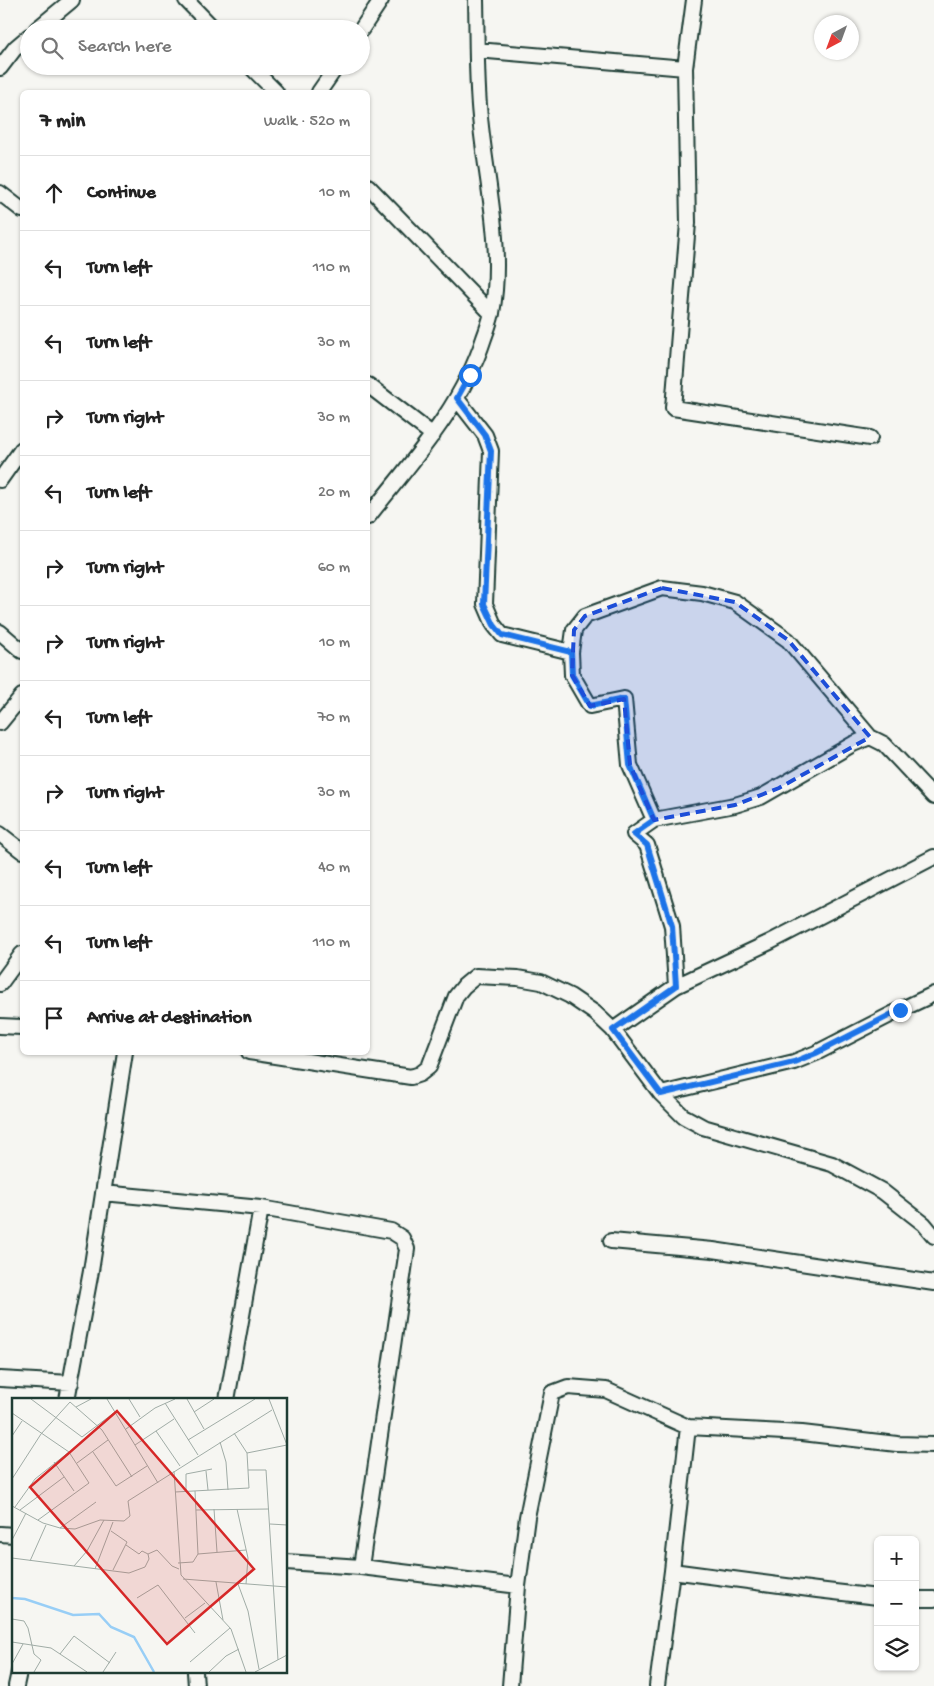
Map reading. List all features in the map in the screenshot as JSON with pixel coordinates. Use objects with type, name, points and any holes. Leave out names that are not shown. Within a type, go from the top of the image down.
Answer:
[{"type":"street","points":[[48,20],[72,0]]},
{"type":"street","points":[[186,0],[205,20]]},
{"type":"street","points":[[368,20],[381,0]]},
{"type":"street","points":[[370,515],[433,435],[457,398],[481,348],[492,314],[496,273],[495,234],[479,116],[476,0]]},
{"type":"street","points":[[694,0],[686,68],[688,223],[673,408],[870,438]]},
{"type":"street","points":[[0,68],[20,44]]},
{"type":"street","points":[[477,50],[686,68]]},
{"type":"street","points":[[259,75],[274,90]]},
{"type":"street","points":[[320,90],[331,75]]},
{"type":"street","points":[[370,188],[492,314]]},
{"type":"street","points":[[0,193],[20,208]]},
{"type":"street","points":[[370,386],[433,435]]},
{"type":"street","points":[[457,398],[485,435],[491,451],[484,604],[494,625],[502,635],[571,652]]},
{"type":"street","points":[[0,480],[20,452]]},
{"type":"street","points":[[654,820],[630,765],[624,699],[590,706],[572,675],[571,652],[574,630],[586,616],[662,588],[702,593],[735,602],[788,640],[870,737],[884,744],[934,797]]},
{"type":"street","points":[[0,632],[20,649]]},
{"type":"street","points":[[0,723],[20,698]]},
{"type":"street","points":[[676,986],[672,926],[647,845],[634,834],[654,820],[735,805],[761,797],[853,744],[870,737]]},
{"type":"street","points":[[2,838],[20,850]]},
{"type":"street","points":[[613,1030],[676,986],[778,938],[934,857]]},
{"type":"street","points":[[0,984],[20,957]]},
{"type":"street","points":[[268,1055],[411,1077],[420,1074],[429,1067],[456,996],[476,976],[518,978],[541,982],[570,996],[594,1012],[613,1030],[661,1094],[683,1116],[703,1127],[832,1164],[882,1191],[924,1224],[934,1236]]},
{"type":"street","points":[[661,1094],[794,1062],[816,1053],[934,994]]},
{"type":"street","points":[[0,1026],[20,1027]]},
{"type":"street","points":[[68,1398],[125,1055]]},
{"type":"street","points":[[103,1193],[261,1208],[391,1231],[402,1238],[407,1249],[361,1567]]},
{"type":"street","points":[[227,1398],[261,1208]]},
{"type":"street","points":[[611,1241],[713,1250],[934,1283]]},
{"type":"street","points":[[0,1379],[70,1383]]},
{"type":"street","points":[[510,1686],[518,1586],[527,1517],[552,1393],[568,1387],[606,1390],[688,1427],[802,1433],[897,1444],[934,1445]]},
{"type":"street","points":[[657,1686],[688,1427]]},
{"type":"street","points":[[288,1562],[361,1567],[518,1586]]},
{"type":"street","points":[[672,1571],[874,1596]]},
{"type":"street","points":[[919,1599],[934,1599]]},
{"type":"highlighted area","points":[[662,588],[735,602],[788,640],[870,737],[779,788],[735,805],[654,820],[630,765],[624,699],[590,706],[572,675],[574,630],[585,616]]},
{"type":"route","points":[[470,375],[457,398],[485,435],[491,451],[484,604],[494,625],[502,635],[571,652],[572,675],[590,706],[624,699],[630,765],[654,820],[634,834],[647,845],[672,926],[676,986],[613,1030],[661,1094],[794,1062],[816,1053],[900,1010]]}]
